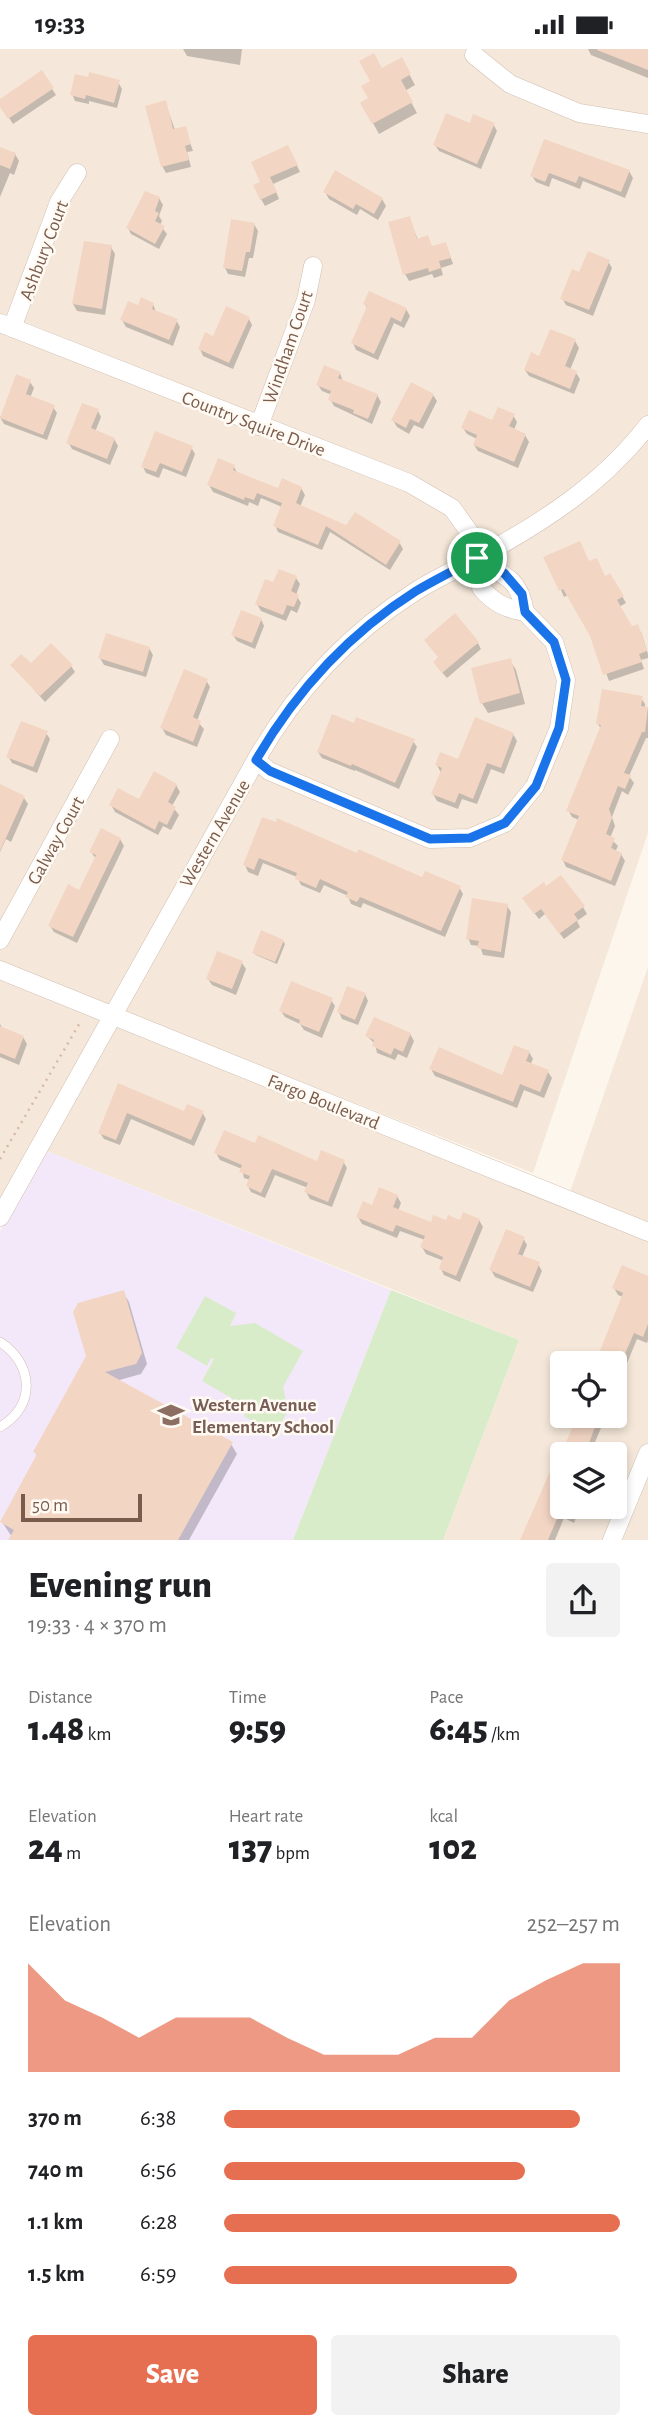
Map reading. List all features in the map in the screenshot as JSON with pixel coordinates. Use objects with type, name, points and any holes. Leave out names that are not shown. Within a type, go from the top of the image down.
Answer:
[{"type":"street","points":[[474,55],[510,84],[579,113],[648,124]]},
{"type":"street","name":"Ashbury Court","points":[[6,325],[59,202],[77,173]]},
{"type":"street","name":"Windham Court","points":[[260,426],[306,300],[313,267]]},
{"type":"street","name":"Country Squire Drive","points":[[6,325],[409,482],[452,508],[482,559]]},
{"type":"street","name":"Western Avenue","points":[[0,1217],[256,760],[274,729],[310,680],[355,637],[416,591],[482,559],[557,512],[604,475],[645,434]]},
{"type":"street","points":[[482,559],[481,588],[491,599],[507,609],[525,612]]},
{"type":"street","points":[[256,760],[270,771],[430,839],[470,838],[505,823],[536,786],[559,728],[566,680],[554,642],[525,612],[522,594],[504,573],[482,559]]},
{"type":"street","name":"Galway Court","points":[[0,940],[110,739]]},
{"type":"street","name":"Fargo Boulevard","points":[[0,970],[648,1232]]},
{"type":"street","points":[[612,1540],[640,1495],[648,1453]]},
{"type":"lane","points":[[0,1342],[17,1356],[26,1375],[26,1386],[21,1407],[15,1416],[0,1427]]},
{"type":"path","points":[[0,1159],[90,1006]]},
{"type":"shaded area","points":[[0,49],[648,49],[648,833],[533,1173],[0,963]]},
{"type":"shaded area","points":[[648,967],[648,1227],[569,1195]]},
{"type":"shaded area","points":[[0,977],[102,1018],[0,1201]]},
{"type":"shaded area","points":[[115,1023],[648,1239],[648,1540],[443,1540],[519,1340],[44,1150]]},
{"type":"shaded area","name":"Western Avenue Elementary School","points":[[44,1150],[391,1290],[293,1540],[0,1540],[0,1231]]},
{"type":"green space","points":[[391,1290],[519,1340],[443,1540],[293,1540]]},
{"type":"green space","points":[[205,1296],[236,1313],[230,1326],[255,1323],[303,1351],[283,1387],[288,1411],[275,1434],[245,1417],[240,1403],[202,1381],[214,1359],[211,1358],[207,1366],[176,1348]]},
{"type":"building","points":[[648,49],[648,70],[597,50]]},
{"type":"building","points":[[374,53],[382,68],[402,57],[411,74],[401,80],[413,102],[372,124],[360,103],[368,98],[361,86],[370,81],[359,61]]},
{"type":"building","points":[[42,70],[54,88],[8,119],[0,107],[0,99]]},
{"type":"building","points":[[89,72],[120,80],[114,103],[86,95],[85,99],[70,95],[75,74],[88,77]]},
{"type":"building","points":[[166,100],[173,129],[186,126],[191,144],[185,146],[189,160],[161,167],[145,106]]},
{"type":"building","points":[[446,113],[470,123],[473,114],[495,123],[477,164],[433,145]]},
{"type":"building","points":[[544,139],[630,170],[621,192],[579,176],[576,183],[549,173],[545,182],[530,176]]},
{"type":"building","points":[[288,145],[298,165],[270,177],[277,192],[260,200],[253,185],[260,182],[251,162]]},
{"type":"building","points":[[0,147],[16,153],[10,169],[0,165]]},
{"type":"building","points":[[335,170],[383,198],[374,214],[356,204],[353,209],[323,192]]},
{"type":"building","points":[[145,191],[160,197],[155,211],[159,213],[155,221],[165,226],[155,244],[126,228]]},
{"type":"building","points":[[410,216],[417,239],[428,235],[432,246],[446,242],[451,258],[439,261],[441,268],[429,272],[428,268],[403,275],[388,222]]},
{"type":"building","points":[[231,219],[255,223],[250,252],[246,252],[242,271],[223,268]]},
{"type":"building","points":[[84,241],[112,245],[102,309],[72,304]]},
{"type":"building","points":[[588,251],[610,260],[589,310],[560,299],[572,269],[579,272]]},
{"type":"building","points":[[369,291],[407,308],[401,322],[391,317],[374,354],[351,343],[367,306],[363,304]]},
{"type":"building","points":[[141,297],[154,303],[152,309],[178,319],[169,340],[120,320],[128,301],[138,305]]},
{"type":"building","points":[[226,306],[250,317],[229,363],[198,349],[205,332],[213,336]]},
{"type":"building","points":[[550,329],[576,339],[565,366],[577,371],[570,389],[524,370],[531,352],[539,356]]},
{"type":"building","points":[[324,365],[341,372],[338,378],[378,394],[368,419],[353,413],[354,410],[328,400],[331,391],[316,385]]},
{"type":"building","points":[[16,374],[31,380],[26,394],[55,405],[43,435],[0,418]]},
{"type":"building","points":[[411,382],[434,394],[419,423],[410,419],[406,428],[391,420]]},
{"type":"building","points":[[82,403],[99,409],[91,428],[115,438],[107,459],[66,443]]},
{"type":"building","points":[[498,407],[515,414],[509,426],[526,434],[514,462],[473,445],[477,435],[461,428],[469,410],[492,420]]},
{"type":"building","points":[[155,431],[193,446],[182,472],[160,463],[156,472],[141,467]]},
{"type":"building","points":[[218,458],[235,465],[233,470],[278,488],[282,478],[302,487],[296,503],[346,525],[355,512],[401,541],[386,565],[326,526],[318,545],[273,526],[282,503],[257,493],[254,500],[245,497],[244,500],[207,485]]},
{"type":"building","points":[[580,541],[589,561],[597,558],[605,576],[610,573],[624,596],[617,600],[632,626],[638,624],[647,651],[639,654],[642,662],[603,675],[590,636],[563,589],[559,591],[543,557]]},
{"type":"building","points":[[279,569],[297,576],[291,591],[299,595],[294,607],[287,605],[283,615],[255,604],[265,579],[273,582]]},
{"type":"building","points":[[241,610],[262,618],[252,643],[231,635]]},
{"type":"building","points":[[455,613],[479,642],[442,673],[433,662],[438,657],[424,640]]},
{"type":"building","points":[[106,633],[150,647],[143,672],[98,658]]},
{"type":"building","points":[[51,643],[73,665],[40,696],[10,665],[21,654],[31,663]]},
{"type":"building","points":[[511,658],[520,693],[480,704],[471,668]]},
{"type":"building","points":[[184,669],[208,679],[193,717],[201,721],[193,742],[160,728]]},
{"type":"building","points":[[602,689],[643,696],[641,706],[648,707],[645,732],[642,732],[624,773],[631,775],[625,789],[618,786],[609,809],[612,818],[606,834],[615,838],[611,848],[622,853],[611,881],[561,860],[579,816],[566,811],[601,725],[596,724]]},
{"type":"building","points":[[332,714],[354,723],[356,717],[415,739],[395,783],[317,752]]},
{"type":"building","points":[[475,717],[514,733],[501,768],[487,763],[473,799],[459,793],[455,803],[431,794],[442,768],[435,765],[440,752],[458,759]]},
{"type":"building","points":[[21,721],[48,731],[33,767],[6,757]]},
{"type":"building","points":[[154,771],[177,784],[168,802],[176,807],[167,825],[159,821],[155,830],[109,805],[118,788],[139,799]]},
{"type":"building","points":[[0,784],[25,796],[0,851]]},
{"type":"building","points":[[262,817],[276,822],[277,818],[357,853],[358,849],[422,877],[425,871],[461,886],[441,931],[360,897],[357,902],[345,897],[348,892],[320,879],[316,888],[295,879],[297,873],[259,858],[254,870],[243,865]]},
{"type":"building","points":[[101,828],[121,838],[73,937],[48,926],[68,884],[79,890],[96,855],[89,852]]},
{"type":"building","points":[[561,875],[585,906],[574,914],[578,920],[559,934],[541,909],[534,914],[522,898],[544,882],[546,886]]},
{"type":"building","points":[[472,898],[508,904],[501,952],[477,948],[479,941],[466,939]]},
{"type":"building","points":[[261,930],[284,940],[275,962],[252,953]]},
{"type":"building","points":[[217,951],[243,961],[232,989],[206,979]]},
{"type":"building","points":[[291,981],[333,998],[319,1032],[299,1024],[300,1020],[279,1011]]},
{"type":"building","points":[[347,986],[366,993],[355,1020],[337,1012]]},
{"type":"building","points":[[374,1017],[411,1033],[403,1052],[394,1048],[391,1055],[372,1046],[374,1040],[365,1036]]},
{"type":"building","points":[[0,1026],[24,1036],[15,1059],[0,1053]]},
{"type":"building","points":[[514,1045],[530,1051],[526,1061],[549,1070],[540,1092],[520,1084],[513,1102],[429,1069],[439,1047],[502,1075]]},
{"type":"building","points":[[118,1083],[184,1111],[187,1104],[204,1111],[191,1140],[127,1113],[116,1140],[98,1133]]},
{"type":"building","points":[[224,1130],[255,1143],[258,1135],[317,1161],[321,1150],[345,1160],[328,1202],[304,1192],[308,1183],[272,1169],[261,1193],[246,1186],[250,1176],[239,1172],[242,1165],[214,1153]]},
{"type":"building","points":[[379,1187],[398,1195],[393,1207],[431,1222],[433,1215],[446,1220],[448,1215],[460,1220],[463,1212],[480,1219],[456,1276],[439,1269],[443,1257],[420,1247],[425,1236],[396,1225],[393,1232],[356,1217],[363,1201],[372,1205]]},
{"type":"building","points":[[506,1229],[525,1237],[518,1254],[540,1262],[530,1287],[489,1270]]},
{"type":"building","points":[[622,1265],[648,1276],[648,1324],[643,1337],[634,1333],[626,1351],[600,1351],[623,1293],[612,1288]]},
{"type":"building","points":[[124,1290],[142,1353],[136,1364],[105,1372],[233,1442],[178,1540],[8,1540],[14,1530],[0,1522],[37,1454],[33,1452],[86,1356],[73,1312],[78,1303]]},
{"type":"building","points":[[572,1428],[595,1428],[589,1442],[566,1442]]},
{"type":"building","points":[[550,1471],[550,1519],[557,1519],[548,1540],[520,1540]]},
{"type":"place","name":"Western Avenue Elementary School","points":[[171,1415]]},
{"type":"route","points":[[477,558],[483,566],[504,573],[522,594],[525,612],[554,642],[566,680],[559,728],[536,786],[505,823],[470,838],[430,839],[270,771],[256,760],[274,729],[310,680],[355,637],[416,591],[477,558]]}]
